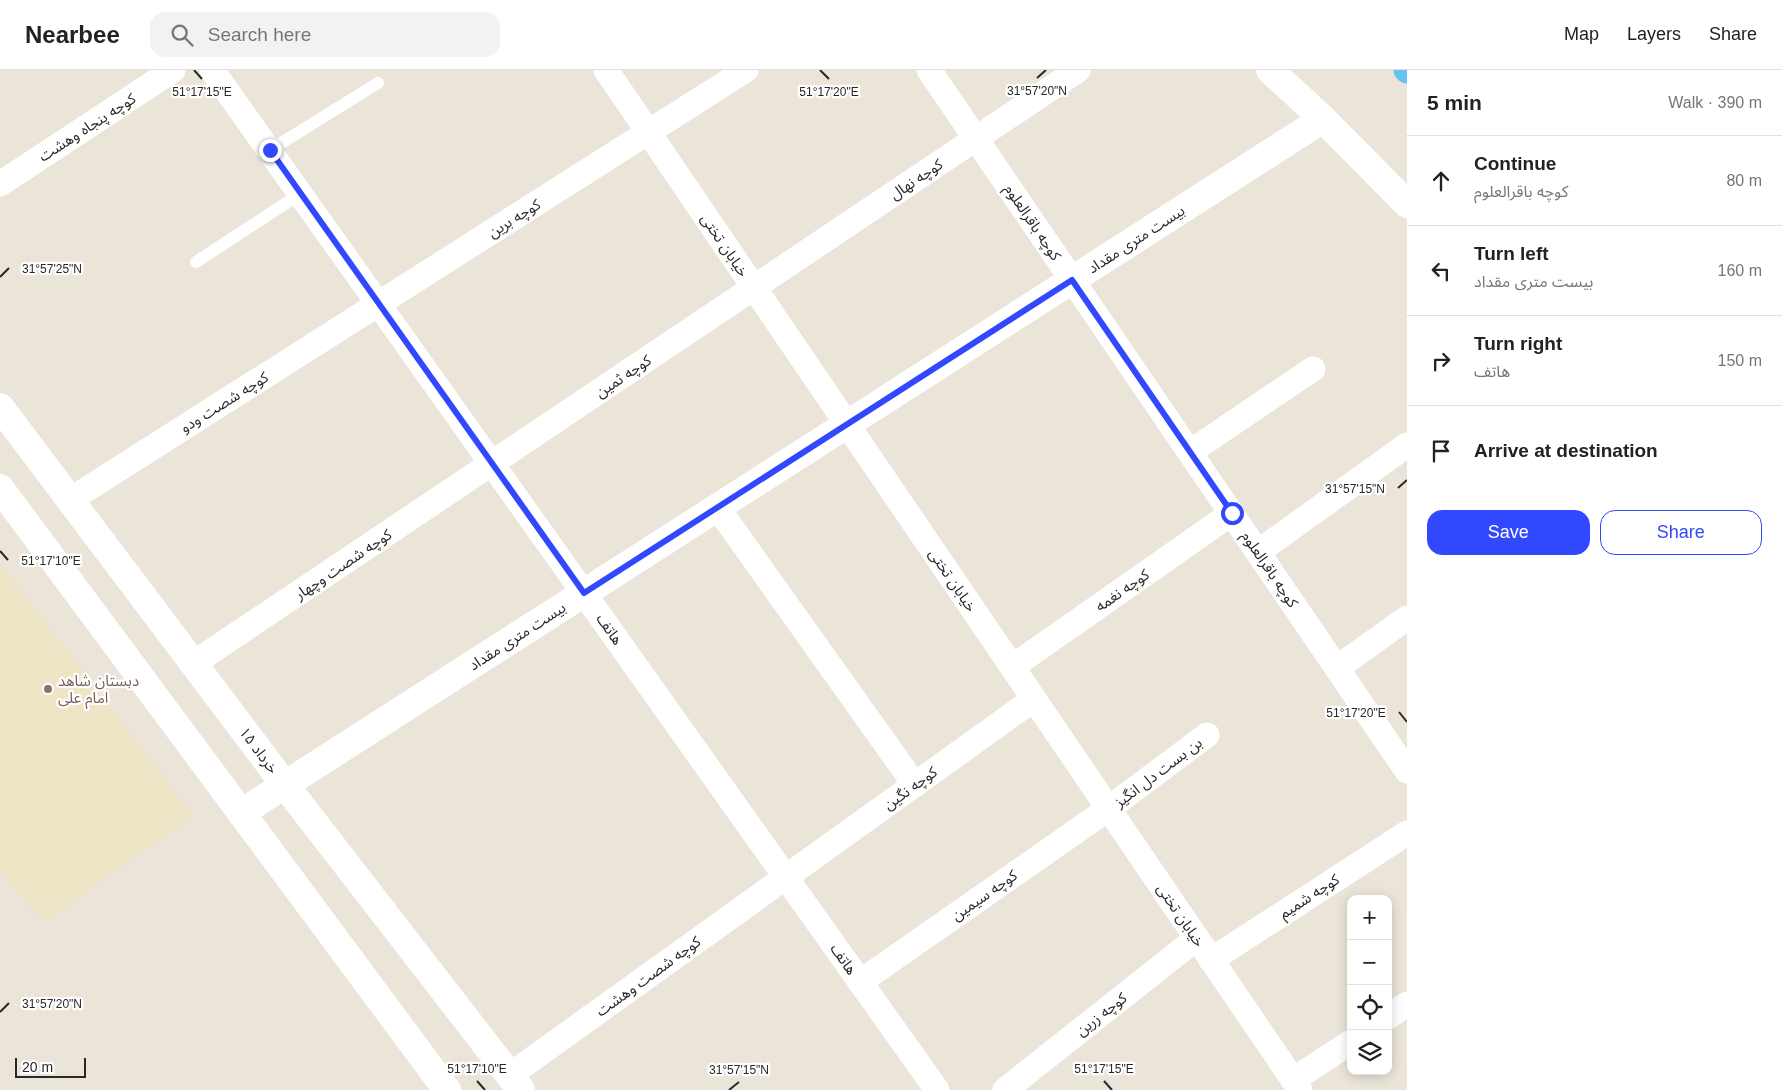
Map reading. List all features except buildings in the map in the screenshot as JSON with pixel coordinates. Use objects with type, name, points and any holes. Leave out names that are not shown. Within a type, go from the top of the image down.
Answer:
[{"type":"street","name":"کوچه پنجاه وهشت","points":[[0,184],[173,70]]},
{"type":"street","name":"هاتف","points":[[212,70],[936,1090]]},
{"type":"street","name":"خیابان تختی","points":[[606,70],[1297,1085]]},
{"type":"street","name":"کوچه برین","points":[[378,304],[746,70]]},
{"type":"street","name":"کوچه باقرالعلوم","points":[[929,70],[1407,771]]},
{"type":"street","name":"کوچه نهال","points":[[754,288],[1078,70]]},
{"type":"street","points":[[1270,70],[1323,119],[1407,204]]},
{"type":"street","name":"بیست متری مقداد","points":[[241,813],[1323,119]]},
{"type":"street","name":"کوچه ثمین","points":[[492,464],[754,288]]},
{"type":"street","name":"کوچه شصت ودو","points":[[70,500],[378,304]]},
{"type":"street","points":[[1190,452],[1313,369]]},
{"type":"street","name":"۱۵ خرداد","points":[[0,407],[285,785],[515,1083]]},
{"type":"street","points":[[1258,552],[1407,445]]},
{"type":"street","name":"کوچه شصت وچهار","points":[[194,663],[492,464]]},
{"type":"street","points":[[0,488],[447,1090]]},
{"type":"street","points":[[717,507],[915,785]]},
{"type":"street","name":"کوچه نغمه","points":[[1012,666],[1232,513]]},
{"type":"street","points":[[1337,668],[1407,618]]},
{"type":"street","name":"کوچه نگین","points":[[786,878],[1034,699]]},
{"type":"street","name":"بن بست دل انگیز","points":[[1108,809],[1207,735]]},
{"type":"street","name":"کوچه سیمین","points":[[860,982],[1108,809]]},
{"type":"street","name":"کوچه شمیم","points":[[1211,960],[1407,833]]},
{"type":"street","name":"کوچه شصت وهشت","points":[[515,1083],[786,878]]},
{"type":"street","name":"کوچه زرین","points":[[1005,1090],[1197,938]]},
{"type":"street","points":[[1392,1014],[1407,1004]]},
{"type":"street","points":[[1297,1085],[1347,1045]]},
{"type":"lane","points":[[270,150],[378,83]]},
{"type":"lane","points":[[196,262],[300,194]]},
{"type":"shaded area","name":"دبستان شاهد امام علی","points":[[0,563],[193,815],[45,922],[0,872]]},
{"type":"place","name":"دبستان شاهد امام علی","points":[[48,689]]},
{"type":"route","points":[[270,150],[584,593],[1072,280],[1232,513]]}]
